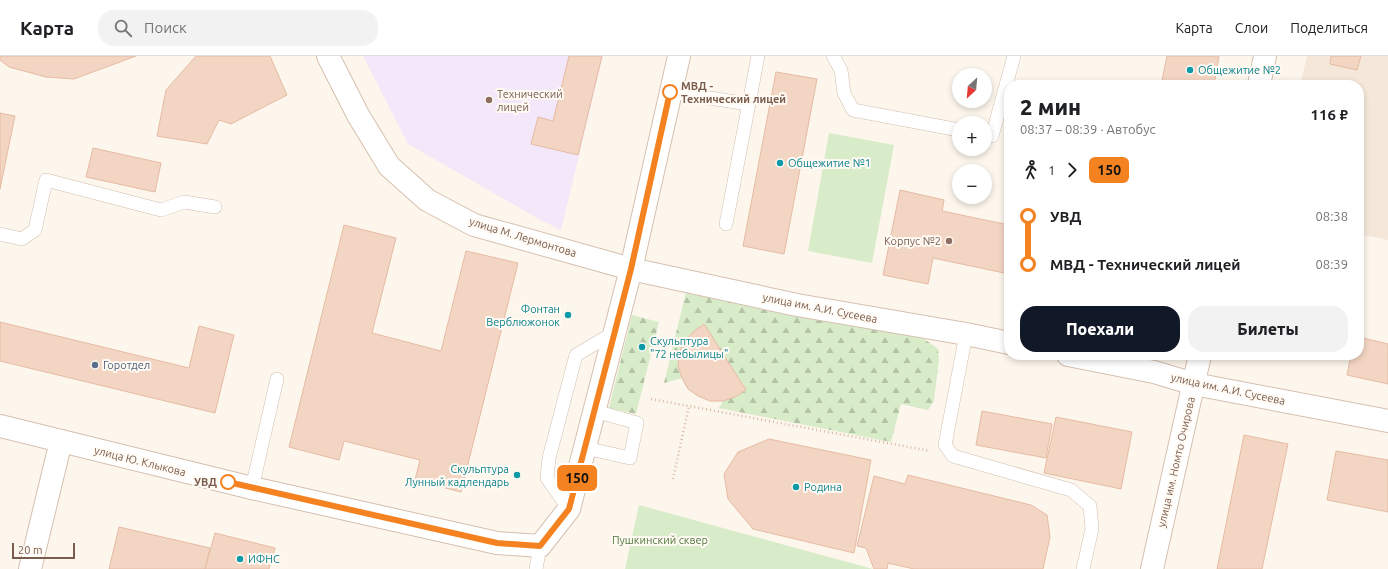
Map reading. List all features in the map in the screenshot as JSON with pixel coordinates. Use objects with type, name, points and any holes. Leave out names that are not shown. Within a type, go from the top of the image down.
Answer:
[{"type":"street","name":"улица М. Лермонтова","points":[[328,56],[358,115],[389,166],[427,200],[474,225],[631,269]]},
{"type":"street","points":[[540,546],[569,509],[631,269],[678,56]]},
{"type":"street","points":[[1260,80],[1265,56]]},
{"type":"street","name":"улица им. А.И. Сусеева","points":[[631,269],[797,305],[1004,342]]},
{"type":"street","name":"улица им. А.И. Сусеева","points":[[1093,360],[1154,372],[1194,384],[1388,421]]},
{"type":"street","name":"улица им. Номто Очирова","points":[[1152,569],[1199,360]]},
{"type":"street","name":"улица Ю. Клыкова","points":[[0,426],[252,488],[497,543],[540,546]]},
{"type":"street","points":[[30,569],[61,441]]},
{"type":"lane","points":[[726,224],[758,56]]},
{"type":"lane","points":[[833,56],[841,70],[844,93],[853,110],[952,129]]},
{"type":"lane","points":[[1007,80],[1014,56]]},
{"type":"lane","points":[[670,92],[749,104]]},
{"type":"lane","points":[[992,136],[1004,92]]},
{"type":"lane","points":[[0,234],[22,239],[35,230],[46,180],[161,210],[184,202],[215,207]]},
{"type":"lane","points":[[569,509],[547,478],[549,458],[576,355],[615,332]]},
{"type":"lane","points":[[966,334],[945,445],[953,456],[1071,490],[1090,506],[1092,529],[1083,569]]},
{"type":"lane","points":[[252,488],[277,379]]},
{"type":"lane","points":[[585,448],[630,458],[637,422],[594,411]]},
{"type":"lane","points":[[536,569],[540,546]]},
{"type":"path","points":[[651,399],[953,456]]},
{"type":"path","points":[[673,479],[689,406]]},
{"type":"shaded area","name":"Технический лицей","points":[[363,56],[603,56],[561,230],[537,218],[408,144]]},
{"type":"shaded area","points":[[1307,56],[1388,56],[1388,240],[1364,235],[1364,80],[1301,80]]},
{"type":"green space","points":[[829,133],[894,145],[872,263],[808,251]]},
{"type":"green space","points":[[686,292],[923,338],[938,349],[939,359],[934,401],[928,410],[901,404],[891,442],[719,408],[723,401],[735,397],[746,390],[704,324],[690,335],[682,346],[679,361],[682,378],[664,383]]},
{"type":"green space","points":[[632,315],[659,322],[636,414],[609,408]]},
{"type":"green space","name":"Пушкинский сквер","points":[[639,505],[873,569],[625,569]]},
{"type":"building","points":[[0,56],[136,56],[74,79],[46,77],[9,67],[0,60]]},
{"type":"building","points":[[196,56],[270,56],[287,95],[231,124],[219,120],[207,144],[157,136],[166,90]]},
{"type":"building","points":[[569,56],[602,56],[578,155],[531,144],[538,117],[553,121]]},
{"type":"building","name":"Общежитие №2","points":[[1167,56],[1219,56],[1215,80],[1162,80]]},
{"type":"building","points":[[1331,56],[1361,56],[1357,70],[1330,64]]},
{"type":"building","name":"Общежитие №1","points":[[776,72],[817,79],[784,254],[743,246]]},
{"type":"building","points":[[0,113],[15,116],[0,189]]},
{"type":"building","points":[[93,148],[161,163],[155,192],[86,177]]},
{"type":"building","name":"Корпус №2","points":[[900,190],[944,200],[942,211],[1004,224],[1004,273],[933,258],[928,284],[883,275]]},
{"type":"building","points":[[344,225],[396,238],[372,333],[441,351],[466,251],[518,263],[461,492],[415,480],[420,460],[344,441],[339,460],[289,447]]},
{"type":"building","name":"Горотдел","points":[[0,322],[189,368],[199,326],[234,335],[215,413],[0,361]]},
{"type":"building","points":[[704,324],[746,390],[735,397],[723,401],[710,401],[698,396],[688,389],[678,366],[679,353],[684,342],[693,332]]},
{"type":"building","points":[[1364,338],[1388,344],[1388,384],[1347,375],[1350,360],[1364,360]]},
{"type":"building","points":[[982,411],[1052,424],[1046,458],[976,445]]},
{"type":"building","points":[[1056,417],[1132,432],[1121,489],[1044,473]]},
{"type":"building","points":[[1244,435],[1288,444],[1262,569],[1217,569]]},
{"type":"building","name":"Родина","points":[[769,439],[871,460],[854,553],[753,529],[728,499],[724,474],[738,452]]},
{"type":"building","points":[[1336,451],[1388,460],[1388,512],[1327,500]]},
{"type":"building","points":[[908,475],[1031,505],[1047,515],[1050,537],[1043,569],[914,569],[888,563],[887,569],[874,569],[866,548],[857,546],[874,476],[905,484]]},
{"type":"building","points":[[119,527],[210,548],[205,569],[109,569]]},
{"type":"building","name":"ИФНС","points":[[215,533],[275,548],[269,569],[205,569]]},
{"type":"bus line","name":"150","points":[[228,482],[497,543],[540,546],[569,509],[631,269],[670,92]]},
{"type":"place","name":"Общежитие №2","points":[[1190,70]]},
{"type":"place","name":"МВД - Технический лицей","points":[[670,92]]},
{"type":"place","name":"Технический лицей","points":[[489,100]]},
{"type":"place","name":"Общежитие №1","points":[[780,163]]},
{"type":"place","name":"Корпус №2","points":[[949,241]]},
{"type":"place","name":"Фонтан Верблюжонок","points":[[568,315]]},
{"type":"place","name":"Скульптура \"72 небылицы\"","points":[[642,347]]},
{"type":"place","name":"Горотдел","points":[[95,365]]},
{"type":"place","name":"Скульптура Лунный кадлендарь","points":[[517,475]]},
{"type":"place","name":"УВД","points":[[228,482]]},
{"type":"place","name":"Родина","points":[[796,487]]},
{"type":"place","name":"ИФНС","points":[[240,559]]}]
